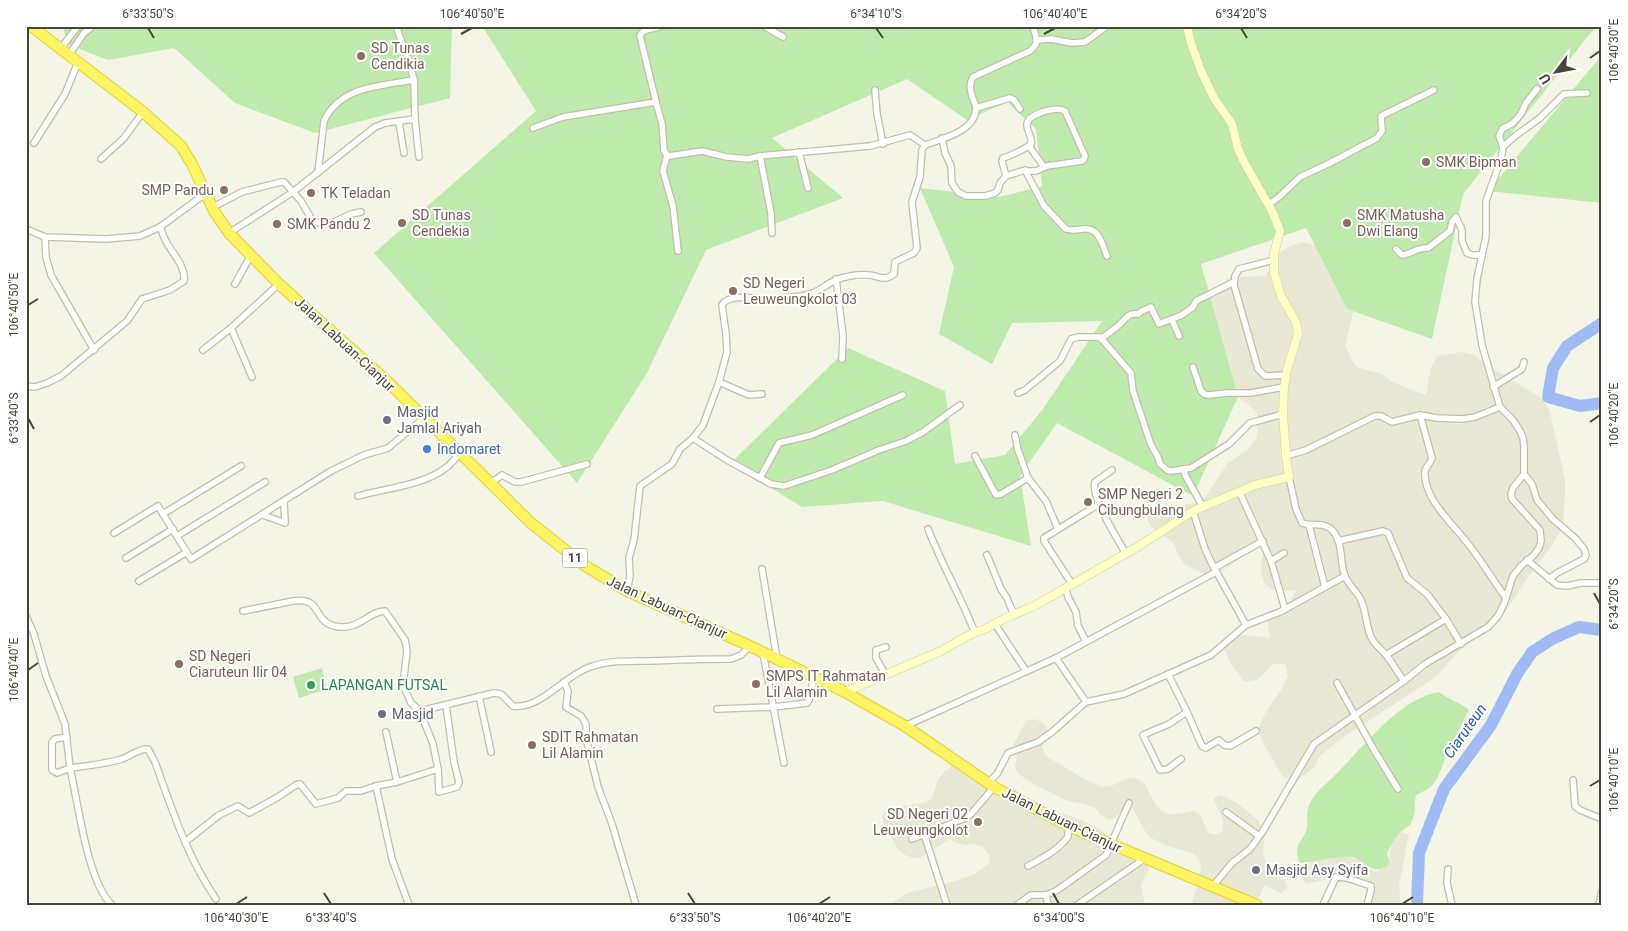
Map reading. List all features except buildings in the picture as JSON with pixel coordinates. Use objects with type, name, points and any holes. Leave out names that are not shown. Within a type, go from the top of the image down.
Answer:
[{"type":"highway","name":"Jalan Labuan-Cianjur","points":[[31,26],[143,112],[181,146],[192,164],[213,208],[229,232],[251,255],[279,284],[388,383],[531,523],[584,565],[627,591],[750,646],[845,692],[905,726],[991,785],[1068,826],[1256,905]]},
{"type":"street","points":[[65,51],[78,26]]},
{"type":"street","points":[[65,51],[93,26]]},
{"type":"street","points":[[396,26],[414,80],[415,119],[419,157]]},
{"type":"street","points":[[764,26],[783,37]]},
{"type":"street","points":[[627,591],[630,576],[629,558],[634,537],[640,486],[672,464],[680,448],[693,438],[703,425],[719,382],[727,352],[722,304],[724,301],[747,298],[763,300],[809,294],[818,291],[836,279],[862,274],[880,278],[891,276],[895,272],[896,260],[916,251],[917,248],[912,202],[920,177],[922,150],[925,145],[964,130],[971,124],[976,108],[970,82],[974,77],[1030,51],[1036,45],[1037,40],[1032,26]]},
{"type":"street","points":[[1037,40],[1051,38],[1072,43],[1085,42],[1107,26]]},
{"type":"street","points":[[1187,26],[1201,71],[1219,106],[1232,124],[1238,149],[1273,213],[1280,231],[1274,253],[1274,273],[1281,296],[1298,327],[1297,339],[1285,375],[1283,414],[1289,477],[1298,515],[1302,523],[1322,524],[1336,534],[1345,576],[1361,599],[1367,628],[1372,640],[1386,655],[1404,681]]},
{"type":"street","points":[[662,27],[645,30],[640,36],[662,124],[666,156],[663,170],[673,206],[678,251]]},
{"type":"street","points":[[34,143],[65,94],[78,62]]},
{"type":"street","points":[[318,173],[324,121],[336,103],[349,94],[366,88],[414,80]]},
{"type":"street","points":[[1213,886],[1232,863],[1250,849],[1314,744],[1404,681],[1425,664],[1488,627],[1498,616],[1513,576],[1539,548],[1541,536],[1537,526],[1512,499],[1513,488],[1524,474],[1524,446],[1520,431],[1513,420],[1500,407],[1493,387],[1489,365],[1482,345],[1475,302],[1477,279],[1486,236],[1486,201],[1501,159],[1503,147],[1499,136],[1502,129],[1513,123],[1521,114],[1526,103],[1537,89]]},
{"type":"street","points":[[875,90],[882,144]]},
{"type":"street","points":[[1268,205],[1300,176],[1330,163],[1377,138],[1382,131],[1381,116],[1434,90]]},
{"type":"street","points":[[1503,147],[1540,118],[1564,94],[1587,93]]},
{"type":"street","points":[[976,108],[1010,98],[1014,100],[1020,109]]},
{"type":"street","points":[[534,128],[563,117],[656,102]]},
{"type":"street","points":[[942,138],[950,166],[952,183],[961,194],[966,196],[994,193],[998,190],[1000,183],[1006,176],[1025,170],[1036,171],[1044,166],[1082,161],[1084,159],[1065,111],[1060,109],[1044,111],[1029,119],[1027,125],[1031,140],[1029,146]]},
{"type":"street","points":[[101,159],[124,138],[143,112]]},
{"type":"street","points":[[229,232],[293,192],[375,127],[385,123],[415,119]]},
{"type":"street","points":[[399,122],[404,153]]},
{"type":"street","points":[[666,156],[702,151],[727,158],[748,159],[760,156],[882,144],[910,135],[925,145]]},
{"type":"street","points":[[1006,176],[1003,158],[1029,146]]},
{"type":"street","points":[[1029,146],[1044,166]]},
{"type":"street","points":[[799,152],[808,188]]},
{"type":"street","points":[[760,156],[771,213],[772,233]]},
{"type":"street","points":[[1025,170],[1036,189],[1038,198],[1049,212],[1066,229],[1090,228],[1094,230],[1107,256]]},
{"type":"street","points":[[213,208],[242,192],[284,182],[301,201],[312,220],[318,223],[332,222],[361,212]]},
{"type":"street","points":[[26,228],[45,237],[106,239],[140,236],[160,227],[206,194]]},
{"type":"street","points":[[1396,249],[1402,255],[1421,248],[1428,248],[1450,231],[1452,222],[1456,218],[1462,230],[1462,241],[1467,252],[1472,255],[1482,255]]},
{"type":"street","points":[[26,386],[35,387],[61,376],[127,321],[142,300],[170,290],[184,281],[185,276],[179,262],[166,242],[160,227]]},
{"type":"street","points":[[45,237],[46,257],[50,275],[94,350]]},
{"type":"street","points":[[235,284],[251,255]]},
{"type":"street","points":[[1274,260],[1242,268],[1236,273],[1234,282],[1258,369],[1265,376],[1285,375]]},
{"type":"street","points":[[836,279],[843,336],[842,359]]},
{"type":"street","points":[[1101,339],[1132,314],[1138,314],[1151,307],[1159,324],[1172,320],[1193,307],[1196,301],[1234,282]]},
{"type":"street","points":[[203,350],[232,328],[279,284]]},
{"type":"street","points":[[1172,320],[1179,336]]},
{"type":"street","points":[[232,328],[252,377]]},
{"type":"street","points":[[1018,393],[1025,390],[1060,361],[1071,339],[1078,337],[1100,338],[1131,373],[1133,391],[1145,430],[1160,464],[1167,470],[1191,468],[1229,444],[1250,423],[1283,414]]},
{"type":"street","points":[[1493,387],[1522,369],[1524,362]]},
{"type":"street","points":[[1193,367],[1201,391],[1208,395],[1252,393],[1284,387]]},
{"type":"street","points":[[719,382],[749,395],[762,394]]},
{"type":"street","points":[[760,478],[779,443],[812,435],[903,395]]},
{"type":"street","points":[[693,438],[760,478],[773,484],[784,486],[832,470],[906,441],[923,432],[960,405]]},
{"type":"street","points":[[1286,456],[1306,450],[1375,416],[1381,416],[1392,422],[1420,415],[1438,418],[1463,418],[1475,416],[1500,407]]},
{"type":"street","points":[[1420,415],[1432,458],[1425,470],[1426,479],[1436,506],[1465,540],[1506,598]]},
{"type":"street","points":[[114,533],[158,506],[191,559],[284,502],[330,471],[364,455],[388,448],[424,418]]},
{"type":"street","points":[[1015,435],[1028,478],[1046,501],[1058,529]]},
{"type":"street","points":[[358,496],[403,486],[426,477],[446,468],[461,453]]},
{"type":"street","points":[[976,456],[996,495],[1002,494],[1028,478]]},
{"type":"street","points":[[491,483],[502,475],[515,482],[521,482],[587,464]]},
{"type":"street","points":[[163,514],[242,466]]},
{"type":"street","points":[[1184,469],[1203,507]]},
{"type":"street","points":[[1112,470],[1099,478],[1094,485],[1109,525],[1126,554]]},
{"type":"street","points":[[1524,474],[1532,484],[1538,500],[1553,519],[1576,539],[1584,549],[1586,556],[1549,579]]},
{"type":"street","points":[[845,692],[941,651],[975,632],[1036,605],[1126,554],[1193,511],[1255,485],[1289,477]]},
{"type":"street","points":[[177,536],[265,482]]},
{"type":"street","points":[[1239,491],[1272,561],[1285,609]]},
{"type":"street","points":[[263,515],[285,523],[284,502]]},
{"type":"street","points":[[1072,584],[1044,541],[1044,538],[1100,504]]},
{"type":"street","points":[[1193,511],[1205,549],[1246,624]]},
{"type":"street","points":[[1309,524],[1325,587]]},
{"type":"street","points":[[126,558],[173,529]]},
{"type":"street","points":[[928,529],[948,577],[964,605],[975,632]]},
{"type":"street","points":[[1338,542],[1383,531],[1388,533],[1407,578],[1427,594],[1446,619],[1461,644]]},
{"type":"street","points":[[905,726],[1056,658],[1215,570],[1263,541]]},
{"type":"street","points":[[139,581],[187,552]]},
{"type":"street","points":[[1272,561],[1284,553]]},
{"type":"street","points":[[987,555],[1014,615]]},
{"type":"street","points":[[1527,560],[1557,585],[1598,583]]},
{"type":"street","points":[[762,570],[776,659]]},
{"type":"street","points":[[912,839],[971,814],[991,785],[1008,753],[1038,742],[1086,702],[1124,694],[1210,654],[1246,624],[1285,609],[1345,576]]},
{"type":"street","points":[[1063,589],[1067,593],[1076,612],[1078,626],[1086,641]]},
{"type":"street","points":[[244,610],[293,601],[309,602],[317,609],[320,617],[325,622],[340,627],[354,626],[379,611],[385,611],[405,640],[407,652],[403,685],[411,703],[420,711],[433,744],[438,769],[439,792],[454,789],[459,785],[446,705]]},
{"type":"street","points":[[26,616],[34,634],[46,676],[65,724],[68,737],[70,768],[79,808],[81,830],[96,878],[109,904]]},
{"type":"street","points":[[1386,655],[1446,619]]},
{"type":"street","points":[[995,624],[1026,671]]},
{"type":"street","points":[[420,711],[494,693],[501,694],[513,706],[520,707],[543,696],[582,669],[600,664],[622,661],[731,658],[741,655],[750,646]]},
{"type":"street","points":[[885,674],[876,658],[876,650],[886,647]]},
{"type":"street","points":[[763,653],[784,763]]},
{"type":"street","points":[[1056,658],[1086,702]]},
{"type":"street","points":[[1168,674],[1202,746],[1206,748],[1219,740],[1224,746],[1230,746],[1256,731]]},
{"type":"street","points":[[717,709],[774,707],[808,703],[814,677]]},
{"type":"street","points":[[564,682],[568,692],[566,707],[581,716],[586,724],[587,742],[598,787],[612,824],[636,905]]},
{"type":"street","points":[[1337,683],[1398,789]]},
{"type":"street","points":[[479,696],[491,752]]},
{"type":"street","points":[[1181,759],[1168,769],[1160,770],[1143,735],[1169,724],[1187,712]]},
{"type":"street","points":[[386,732],[397,782]]},
{"type":"street","points":[[68,737],[55,739],[52,742],[52,770],[57,772],[70,768],[106,763],[124,758],[142,749],[148,749],[155,762],[185,842],[204,882],[216,899]]},
{"type":"street","points":[[185,842],[219,815],[238,806],[249,813],[296,785],[300,784],[316,804],[338,798],[346,791],[361,791],[438,769]]},
{"type":"street","points":[[1573,780],[1576,806],[1580,810],[1602,819]]},
{"type":"street","points":[[376,786],[392,859],[409,905]]},
{"type":"street","points":[[1017,905],[1031,895],[1046,895],[1056,890],[1102,858],[1106,854],[1129,803]]},
{"type":"street","points":[[1226,812],[1259,836]]},
{"type":"street","points":[[1028,866],[1041,860],[1064,842],[1068,836],[1068,826]]},
{"type":"street","points":[[924,834],[948,905]]},
{"type":"street","points":[[1077,905],[1144,859]]},
{"type":"street","points":[[1448,869],[1447,883],[1452,905]]},
{"type":"street","points":[[1323,905],[1336,877],[1354,880],[1370,886],[1371,890],[1367,905]]},
{"type":"street","points":[[1599,905],[1602,891]]},
{"type":"street","points":[[1046,895],[1048,905]]},
{"type":"shaded area","points":[[1302,242],[1315,245],[1354,307],[1345,346],[1356,367],[1382,374],[1391,381],[1426,395],[1431,367],[1437,356],[1462,352],[1474,355],[1543,399],[1549,409],[1565,480],[1565,494],[1563,527],[1498,623],[1462,648],[1428,682],[1339,740],[1320,756],[1314,767],[1305,775],[1295,780],[1283,777],[1262,741],[1259,727],[1264,715],[1288,676],[1285,664],[1273,664],[1256,680],[1244,682],[1229,660],[1224,647],[1232,637],[1245,635],[1270,638],[1266,612],[1289,602],[1297,590],[1274,591],[1264,583],[1261,570],[1262,557],[1269,546],[1258,542],[1245,545],[1230,566],[1220,572],[1208,575],[1185,565],[1173,542],[1152,528],[1146,517],[1158,511],[1196,503],[1206,496],[1228,463],[1249,449],[1257,437],[1257,413],[1248,404],[1232,395],[1208,297],[1227,279],[1266,276],[1271,264],[1279,254],[1290,246]]},
{"type":"shaded area","points":[[1035,719],[1043,723],[1048,730],[1042,748],[1046,756],[1086,780],[1103,787],[1135,778],[1144,783],[1155,804],[1161,810],[1170,815],[1194,811],[1201,816],[1208,833],[1216,835],[1223,831],[1223,820],[1213,798],[1221,795],[1237,803],[1258,820],[1265,833],[1263,851],[1265,860],[1279,871],[1288,887],[1281,893],[1265,885],[1255,905],[1194,905],[1192,901],[1198,885],[1201,867],[1199,859],[1193,853],[1167,846],[1151,838],[1132,807],[1123,809],[1117,816],[1109,820],[1095,808],[1068,801],[1035,785],[1020,775],[1015,769],[1017,752],[1014,744],[1026,721]]},
{"type":"shaded area","points":[[961,765],[1019,792],[1043,807],[1079,819],[1095,827],[1146,862],[1149,870],[1141,884],[1146,905],[890,905],[907,893],[975,874],[989,863],[989,855],[983,847],[974,844],[957,843],[950,839],[921,857],[913,858],[905,855],[898,849],[884,825],[882,816],[888,808],[925,803],[932,798],[938,780],[944,772],[952,766]]},
{"type":"shaded area","points":[[1400,832],[1409,834],[1399,885],[1401,905],[1369,905],[1368,903],[1374,895],[1374,886],[1340,876],[1307,884],[1301,878],[1302,868],[1309,863],[1342,854],[1359,861],[1374,872],[1385,868],[1390,862],[1389,856],[1393,838]]},
{"type":"green space","points":[[63,26],[452,26],[450,98],[315,133],[235,103],[174,48],[108,60],[67,44]]},
{"type":"green space","points":[[482,26],[1596,26],[1463,194],[1432,339],[1347,309],[1306,228],[1201,264],[1238,397],[1193,496],[1057,423],[1020,476],[1031,546],[883,501],[802,507],[731,463],[848,348],[945,391],[955,464],[1005,455],[1043,409],[1102,321],[1012,323],[992,364],[939,334],[954,267],[920,188],[999,197],[1042,186],[1036,129],[1007,102],[967,120],[907,79],[772,138],[843,198],[706,250],[647,373],[577,483],[374,253],[536,111]]},
{"type":"green space","points":[[1602,55],[1602,203],[1488,191]]},
{"type":"green space","name":"LAPANGAN FUTSAL","points":[[322,668],[327,689],[299,698],[293,677]]},
{"type":"green space","points":[[1439,692],[1469,710],[1453,743],[1446,752],[1443,765],[1436,780],[1431,787],[1416,795],[1413,820],[1399,833],[1392,843],[1387,854],[1390,862],[1385,868],[1380,869],[1371,868],[1352,857],[1300,863],[1297,852],[1307,828],[1308,808],[1315,795],[1397,713],[1424,696]]},
{"type":"waterway","name":"Ciaruteun","points":[[1602,323],[1567,346],[1553,368],[1548,397],[1580,406],[1602,403]]},
{"type":"waterway","name":"Ciaruteun","points":[[1417,905],[1419,853],[1444,789],[1491,725],[1517,674],[1532,652],[1554,638],[1579,627],[1602,630]]},
{"type":"place","name":"SD Tunas Cendikia","points":[[361,56]]},
{"type":"place","name":"SMK Bipman","points":[[1426,162]]},
{"type":"place","name":"SMP Pandu","points":[[224,190]]},
{"type":"place","name":"TK Teladan","points":[[311,193]]},
{"type":"place","name":"SD Tunas Cendekia","points":[[402,223]]},
{"type":"place","name":"SMK Matusha Dwi Elang","points":[[1347,223]]},
{"type":"place","name":"SMK Pandu 2","points":[[277,224]]},
{"type":"place","name":"SD Negeri Leuweungkolot 03","points":[[733,291]]},
{"type":"place","name":"Masjid Jamlal Ariyah","points":[[387,420]]},
{"type":"place","name":"Indomaret","points":[[427,449]]},
{"type":"place","name":"SMP Negeri 2 Cibungbulang","points":[[1088,502]]},
{"type":"place","name":"SD Negeri Ciaruteun Ilir 04","points":[[179,664]]},
{"type":"place","name":"SMPS IT Rahmatan Lil Alamin","points":[[756,684]]},
{"type":"place","name":"LAPANGAN FUTSAL","points":[[311,685]]},
{"type":"place","name":"Masjid","points":[[382,714]]},
{"type":"place","name":"SDIT Rahmatan Lil Alamin","points":[[532,745]]},
{"type":"place","name":"SD Negeri 02 Leuweungkolot","points":[[978,822]]},
{"type":"place","name":"Masjid Asy Syifa","points":[[1256,870]]}]
